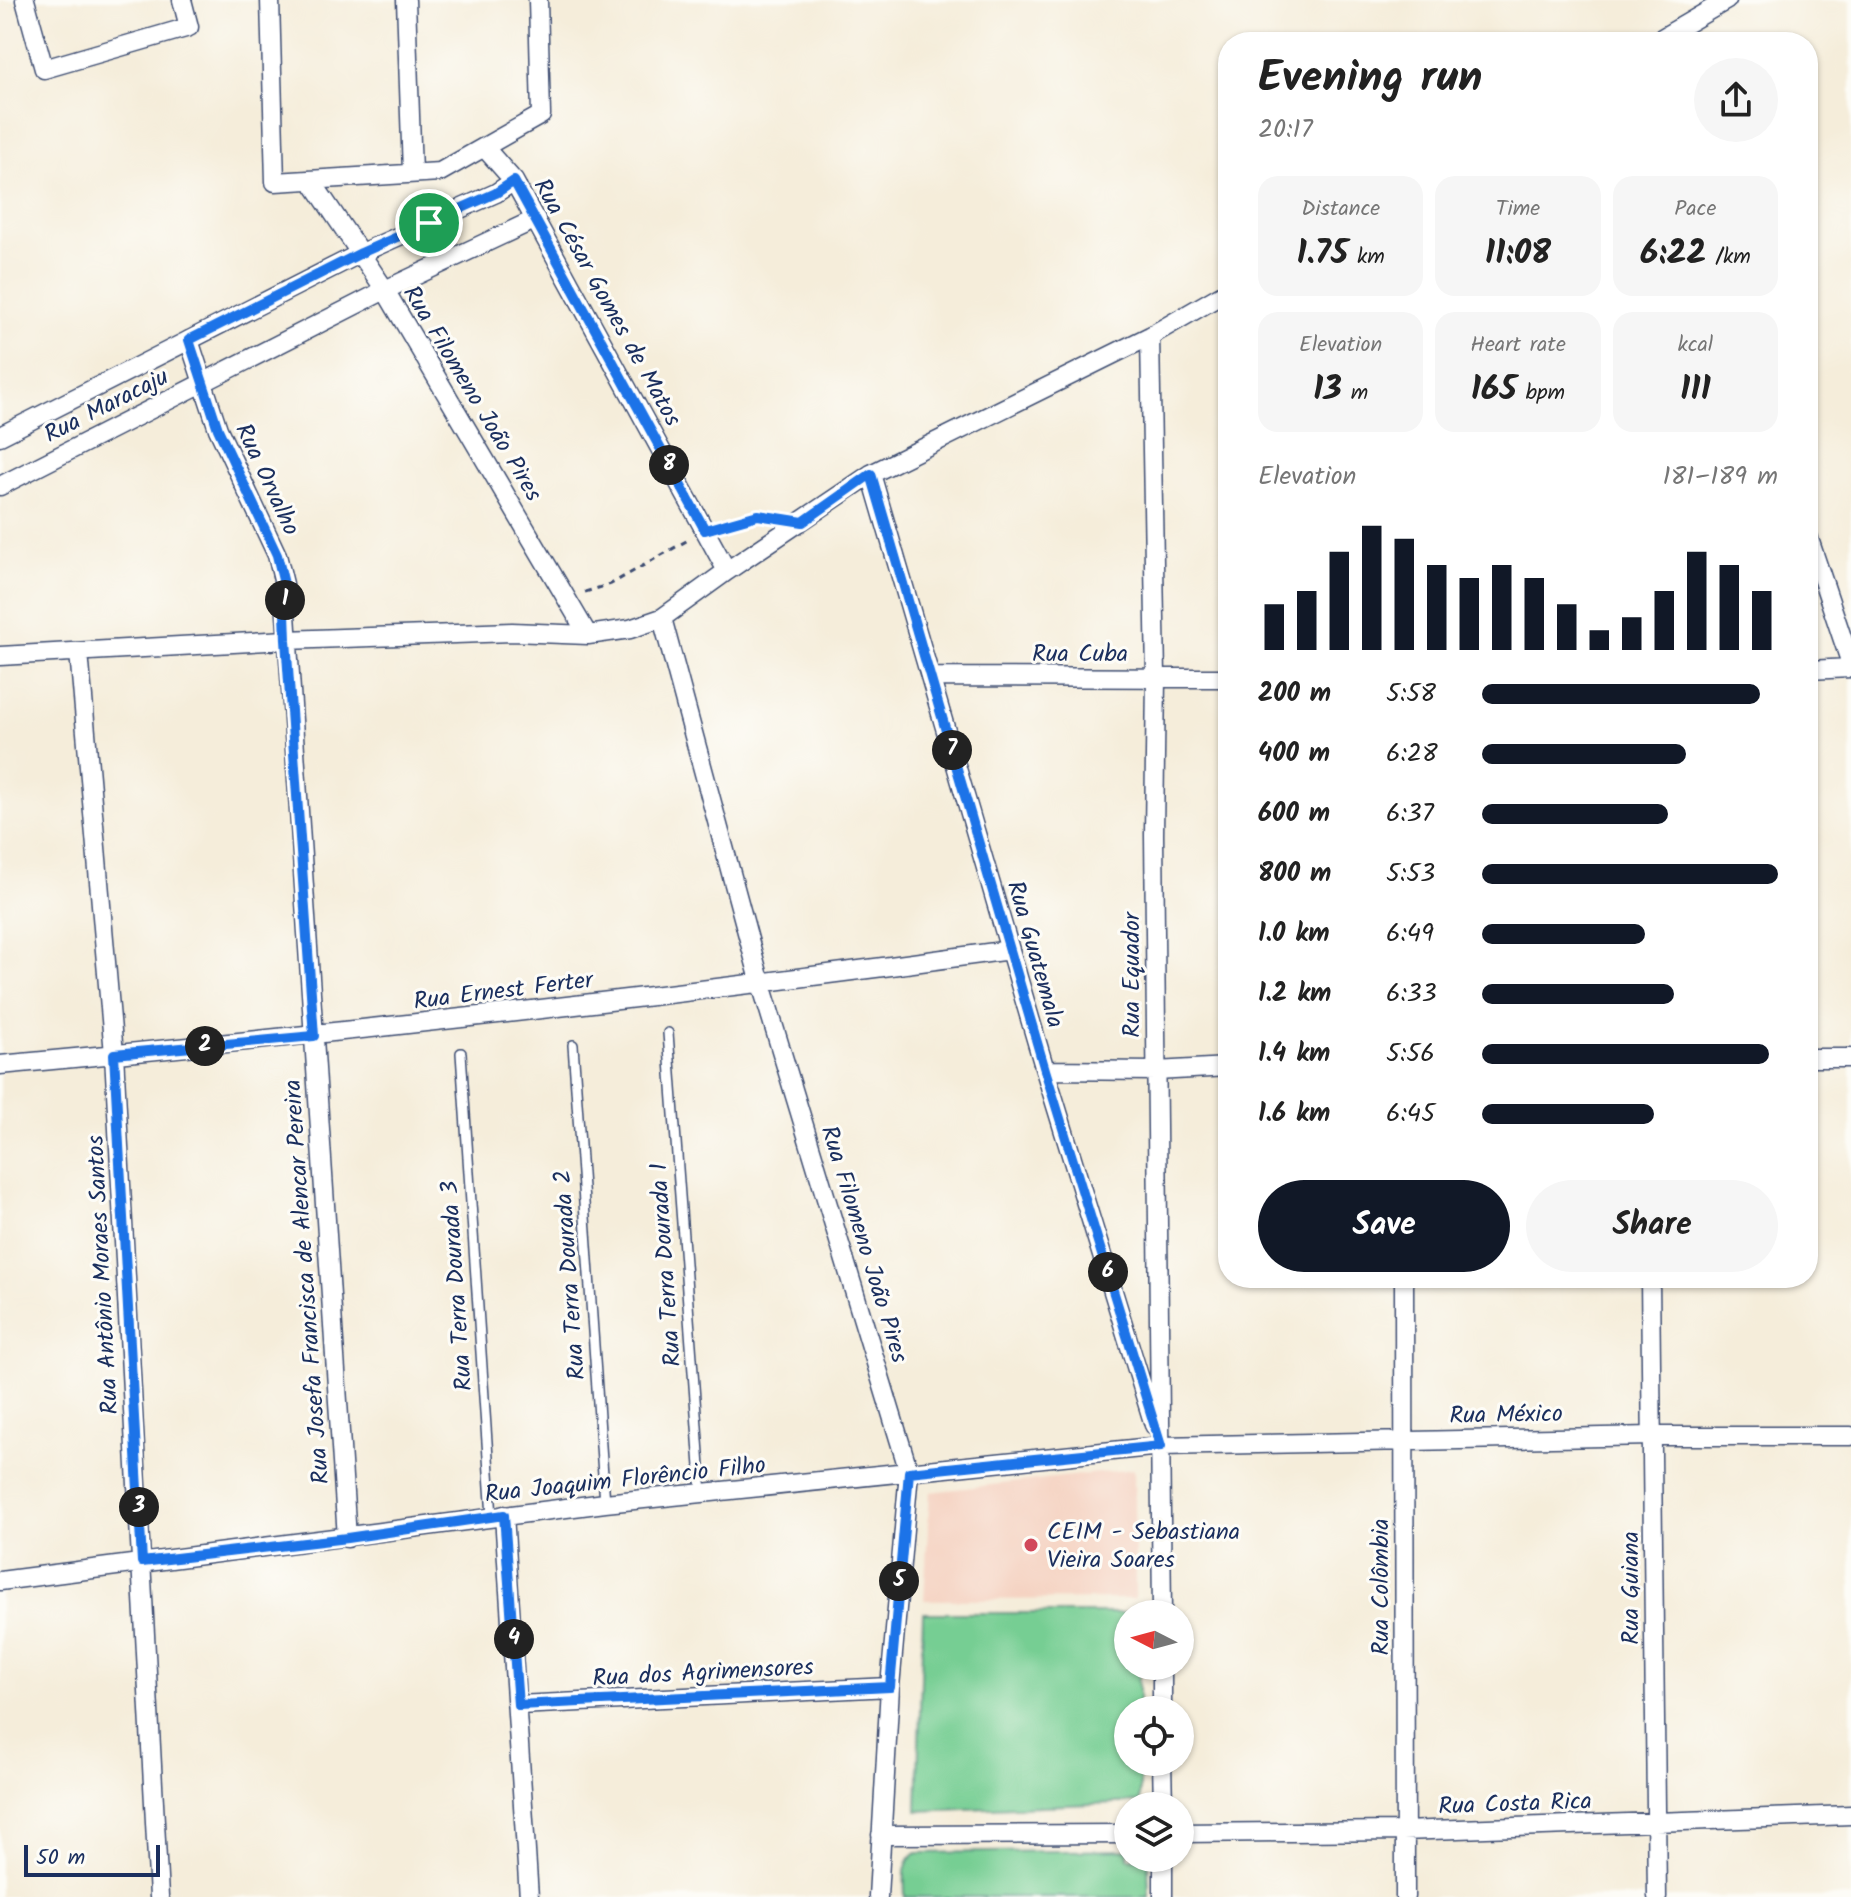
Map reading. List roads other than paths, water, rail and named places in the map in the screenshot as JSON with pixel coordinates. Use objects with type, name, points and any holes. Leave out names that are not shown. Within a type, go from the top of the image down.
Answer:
[{"type":"street","points":[[25,0],[44,69],[189,27],[182,0]]},
{"type":"street","points":[[270,0],[275,182],[440,172],[541,115],[538,0]]},
{"type":"street","points":[[406,0],[412,173]]},
{"type":"street","points":[[1672,32],[1727,0]]},
{"type":"street","name":"Rua César Gomes de Matos","points":[[484,147],[514,181],[536,219],[727,571]]},
{"type":"street","name":"Rua Filomeno João Pires","points":[[311,180],[385,290],[588,635]]},
{"type":"street","name":"Rua Maracaju","points":[[0,436],[361,253],[496,193],[514,181]]},
{"type":"street","name":"Rua Maracaju","points":[[1,483],[385,290],[536,219]]},
{"type":"street","points":[[0,656],[286,640],[512,632],[588,635],[630,629],[662,618],[871,474],[1150,336],[1218,297]]},
{"type":"street","name":"Rua Equador","points":[[1150,336],[1156,677],[1156,1071],[1162,1600]]},
{"type":"street","name":"Rua Orvalho","points":[[189,340],[218,429],[277,555],[284,584],[286,640]]},
{"type":"street","name":"Rua Guatemala","points":[[871,474],[1045,1070],[1161,1446]]},
{"type":"street","points":[[1818,566],[1851,666],[1818,669]]},
{"type":"street","name":"Rua Filomeno João Pires","points":[[662,618],[761,984],[909,1472],[890,1687],[878,1897]]},
{"type":"street","name":"Rua Josefa Francisca de Alencar Pereira","points":[[286,640],[347,1538]]},
{"type":"street","name":"Rua Antônio Moraes Santos","points":[[79,652],[114,1054],[159,1897]]},
{"type":"street","name":"Rua Cuba","points":[[931,677],[1218,678]]},
{"type":"street","name":"Rua Ernest Ferter","points":[[0,1065],[314,1036],[761,984],[1010,950]]},
{"type":"street","points":[[1818,1058],[1851,1058]]},
{"type":"street","points":[[1045,1070],[1156,1071],[1218,1068]]},
{"type":"street","name":"Rua Colômbia","points":[[1404,1288],[1405,1897]]},
{"type":"street","name":"Rua Guiana","points":[[1650,1288],[1657,1897]]},
{"type":"street","name":"Rua México","points":[[1161,1446],[1653,1436],[1851,1436]]},
{"type":"street","name":"Rua Joaquim Florêncio Filho","points":[[0,1581],[605,1503],[1161,1446]]},
{"type":"street","points":[[498,1516],[518,1705],[529,1897]]},
{"type":"street","name":"Rua dos Agrimensores","points":[[518,1705],[890,1687]]},
{"type":"street","name":"Rua Costa Rica","points":[[1194,1833],[1403,1831],[1851,1815]]},
{"type":"street","points":[[881,1835],[1114,1834]]},
{"type":"street","points":[[1163,1872],[1163,1897]]},
{"type":"lane","name":"Rua Terra Dourada 1","points":[[668,1033],[702,1494]]},
{"type":"lane","name":"Rua Terra Dourada 2","points":[[573,1045],[605,1503]]},
{"type":"lane","name":"Rua Terra Dourada 3","points":[[461,1053],[498,1516]]},
{"type":"place","name":"CEIM - Sebastiana Vieira Soares","points":[[1031,1545]]}]
